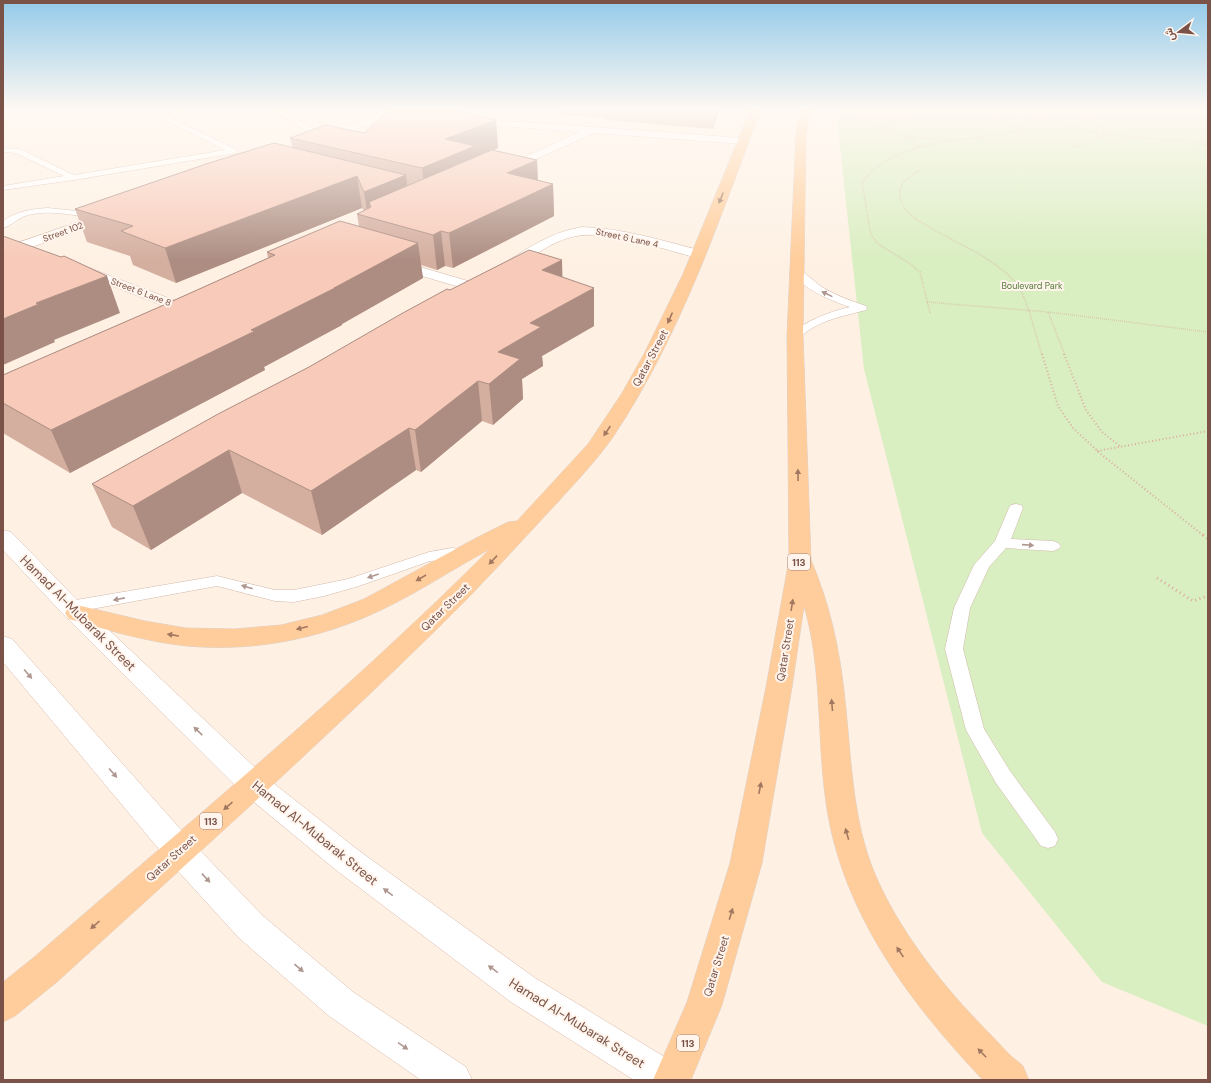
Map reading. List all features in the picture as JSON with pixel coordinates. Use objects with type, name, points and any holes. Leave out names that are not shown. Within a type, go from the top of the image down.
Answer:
[{"type":"main road","name":"Qatar Street","points":[[3,1004],[45,970],[381,670],[487,566],[585,461],[607,431],[636,385],[666,326],[698,254],[735,160]]},
{"type":"main road","name":"Qatar Street","points":[[672,1080],[704,1005],[746,863],[779,687],[800,560],[795,335],[800,160]]},
{"type":"main road","points":[[73,610],[162,633],[185,637],[211,638],[265,636],[293,631],[347,616],[395,594],[464,554],[530,520]]},
{"type":"main road","points":[[800,560],[812,590],[821,622],[832,700],[839,795],[845,831],[857,868],[875,907],[898,948],[927,991],[964,1034],[1010,1080]]},
{"type":"street","points":[[492,176],[528,160]]},
{"type":"street","name":"Street 102","points":[[3,253],[118,212]]},
{"type":"street","name":"Street 6 Lane 4","points":[[452,298],[555,239],[569,233],[584,230],[609,233],[698,254]]},
{"type":"street","points":[[22,246],[44,255]]},
{"type":"street","points":[[382,260],[484,280]]},
{"type":"street","name":"Street 6 Lane 8","points":[[66,263],[192,312]]},
{"type":"street","points":[[178,318],[206,305]]},
{"type":"street","name":"Hamad Al-Mubarak Street","points":[[3,537],[73,610],[253,784],[347,860],[523,990],[668,1080]]},
{"type":"street","points":[[3,645],[179,850],[251,927],[341,1004],[453,1080]]},
{"type":"lane","points":[[35,160],[74,178]]},
{"type":"lane","points":[[3,188],[74,178],[182,160]]},
{"type":"lane","points":[[3,225],[10,219],[21,215],[50,210],[103,218]]},
{"type":"lane","points":[[9,239],[22,246]]},
{"type":"lane","points":[[795,335],[806,326],[821,318],[840,312],[862,308],[821,292],[806,282],[796,272]]},
{"type":"lane","points":[[1016,508],[1002,543],[982,565],[962,608],[954,649],[975,730],[1003,777],[1048,839]]},
{"type":"lane","points":[[1002,543],[1053,546]]},
{"type":"lane","points":[[73,610],[193,584],[217,581],[238,584],[276,596],[293,596],[359,581],[441,553],[464,554]]},
{"type":"path","points":[[890,160],[872,170],[862,183],[871,235],[878,244],[909,263],[920,272],[930,313]]},
{"type":"path","points":[[921,170],[908,178],[900,188],[900,199],[906,210],[924,224],[989,261],[1006,273],[1018,285],[1028,310],[1058,406],[1076,433],[1208,539]]},
{"type":"path","points":[[927,302],[1048,312],[1208,332]]},
{"type":"path","points":[[1048,312],[1086,410],[1102,432],[1121,447]]},
{"type":"path","points":[[1097,451],[1208,431]]},
{"type":"path","points":[[1157,578],[1193,601],[1208,596]]},
{"type":"green space","name":"Boulevard Park","points":[[841,160],[1208,160],[1208,1026],[1102,982],[982,833],[864,369]]},
{"type":"building","points":[[220,160],[342,160],[406,175],[364,192],[357,176],[165,248],[121,231],[133,226],[75,209]]},
{"type":"building","points":[[385,160],[442,160],[422,168]]},
{"type":"building","points":[[469,160],[537,160],[507,173],[553,184],[449,233],[441,231],[433,235],[357,214],[371,207],[369,202]]},
{"type":"building","points":[[340,221],[418,243],[335,288],[251,330],[255,331],[51,430],[3,403],[3,375],[275,255],[267,252]]},
{"type":"building","points":[[3,236],[61,257],[64,256],[107,276],[36,303],[39,304],[3,319]]},
{"type":"building","points":[[529,250],[562,260],[542,270],[594,288],[530,323],[541,327],[498,352],[520,359],[489,384],[478,381],[415,430],[409,428],[311,491],[229,450],[133,506],[92,484],[220,413],[309,367],[447,289],[450,290]]}]
